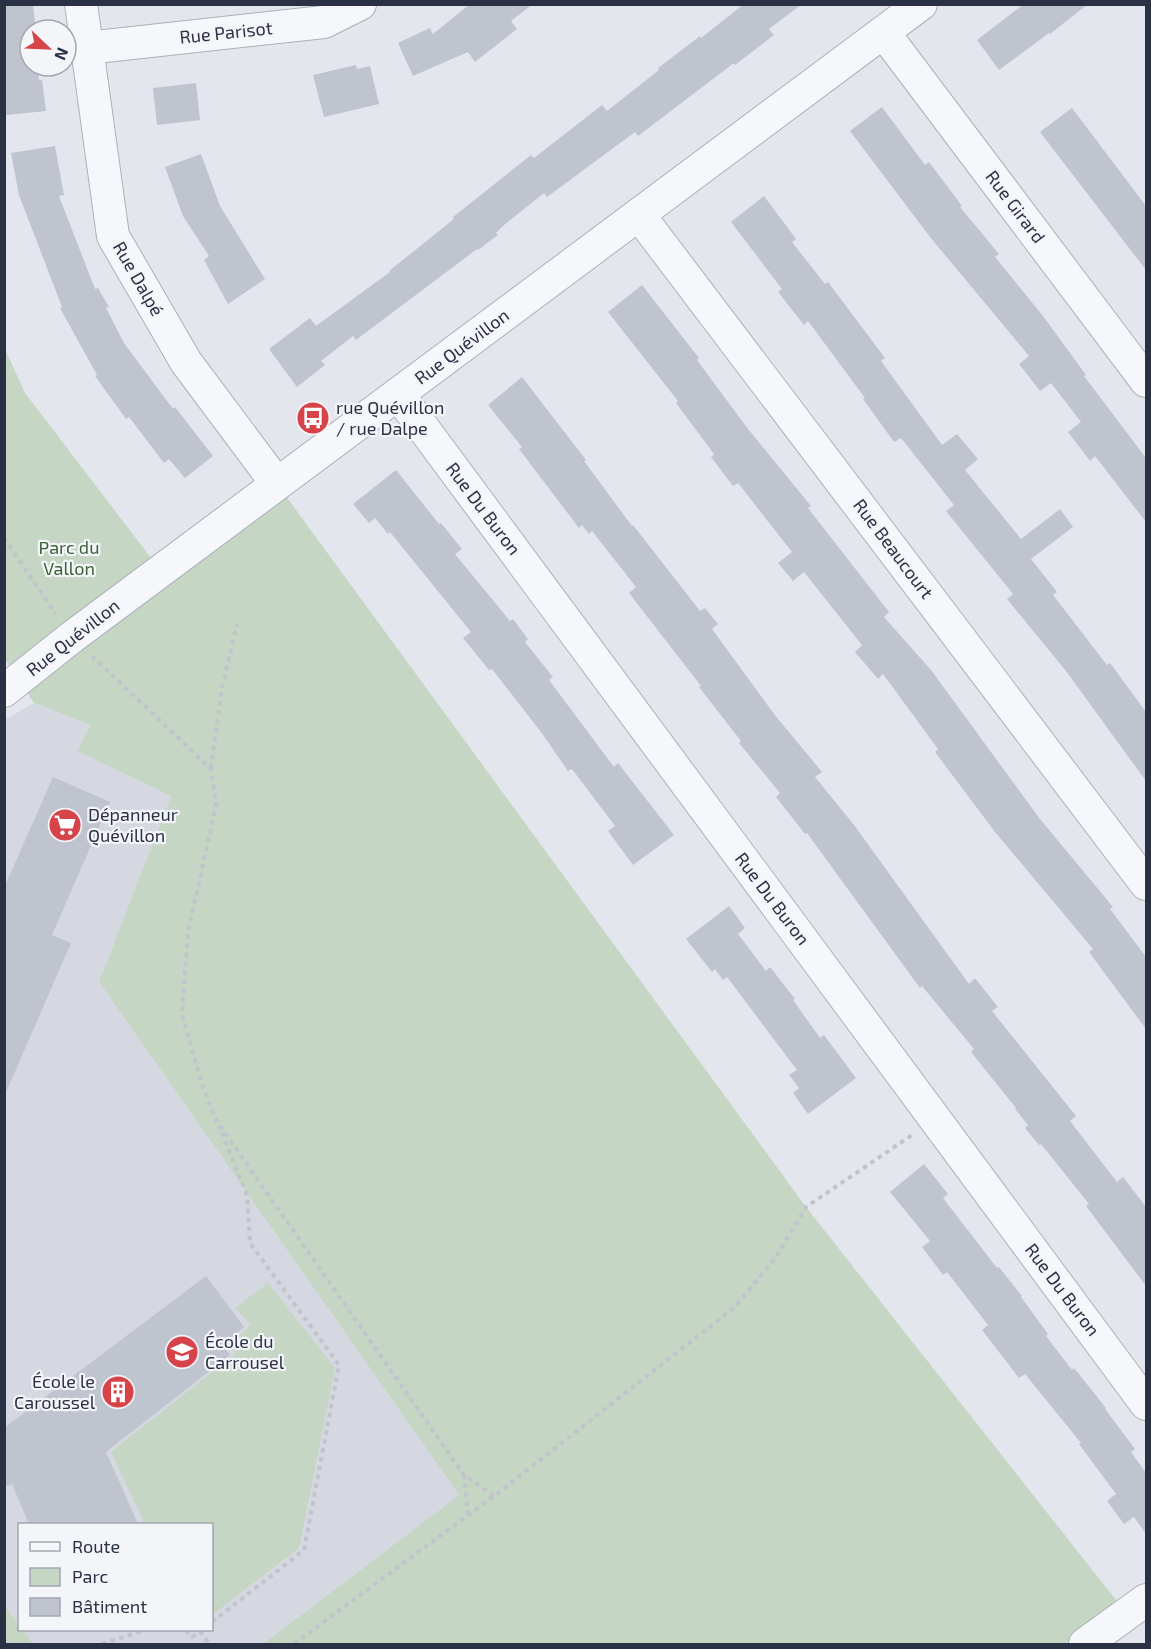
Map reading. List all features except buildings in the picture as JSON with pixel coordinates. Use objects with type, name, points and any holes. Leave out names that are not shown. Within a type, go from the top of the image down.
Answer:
[{"type":"street","name":"Rue Dalpé","points":[[81,4],[113,236],[186,362],[277,484]]},
{"type":"street","name":"Rue Parisot","points":[[87,48],[324,22],[360,4]]},
{"type":"street","name":"Rue Quévillon","points":[[4,691],[72,637],[921,4]]},
{"type":"street","name":"Rue Girard","points":[[884,33],[1146,381]]},
{"type":"street","name":"Rue Beaucourt","points":[[639,215],[1146,884]]},
{"type":"street","name":"Rue Du Buron","points":[[398,394],[1146,1404]]},
{"type":"street","points":[[1085,1644],[1146,1600]]},
{"type":"path","points":[[4,538],[72,637],[211,769]]},
{"type":"path","points":[[213,1621],[304,1550],[339,1365],[250,1243],[246,1195],[202,1085],[182,1014],[188,932],[216,805],[211,769],[222,687],[237,624]]},
{"type":"path","points":[[294,1644],[494,1496],[735,1307],[776,1257],[806,1207],[935,1119]]},
{"type":"path","points":[[216,1120],[464,1475],[494,1496]]},
{"type":"path","points":[[464,1475],[468,1515]]},
{"type":"path","points":[[102,1644],[139,1631]]},
{"type":"path","points":[[188,1631],[192,1637],[200,1631]]},
{"type":"shaded area","name":"École du Carrousel","points":[[34,703],[90,725],[77,751],[171,796],[99,982],[459,1495],[263,1644],[33,1644],[24,1631],[213,1631],[213,1523],[18,1523],[18,1624],[5,1604],[4,720]]},
{"type":"green space","name":"Parc du Vallon","points":[[4,347],[25,393],[161,571],[277,484],[806,1207],[1127,1614],[1085,1644],[263,1644],[459,1495],[99,982],[171,796],[77,751],[90,725],[34,703],[5,659]]},
{"type":"green space","points":[[268,1283],[335,1368],[299,1548],[213,1614],[213,1523],[145,1523],[111,1452],[236,1353],[230,1343],[251,1325],[235,1308]]},
{"type":"green space","points":[[4,1604],[18,1624],[18,1631],[24,1631],[33,1644],[5,1644]]},
{"type":"place","name":"rue Quévillon / rue Dalpe","points":[[313,418]]},
{"type":"place","name":"Dépanneur Quévillon","points":[[65,825]]},
{"type":"place","name":"École du Carrousel","points":[[182,1352]]},
{"type":"place","name":"École le Caroussel","points":[[118,1392]]}]
